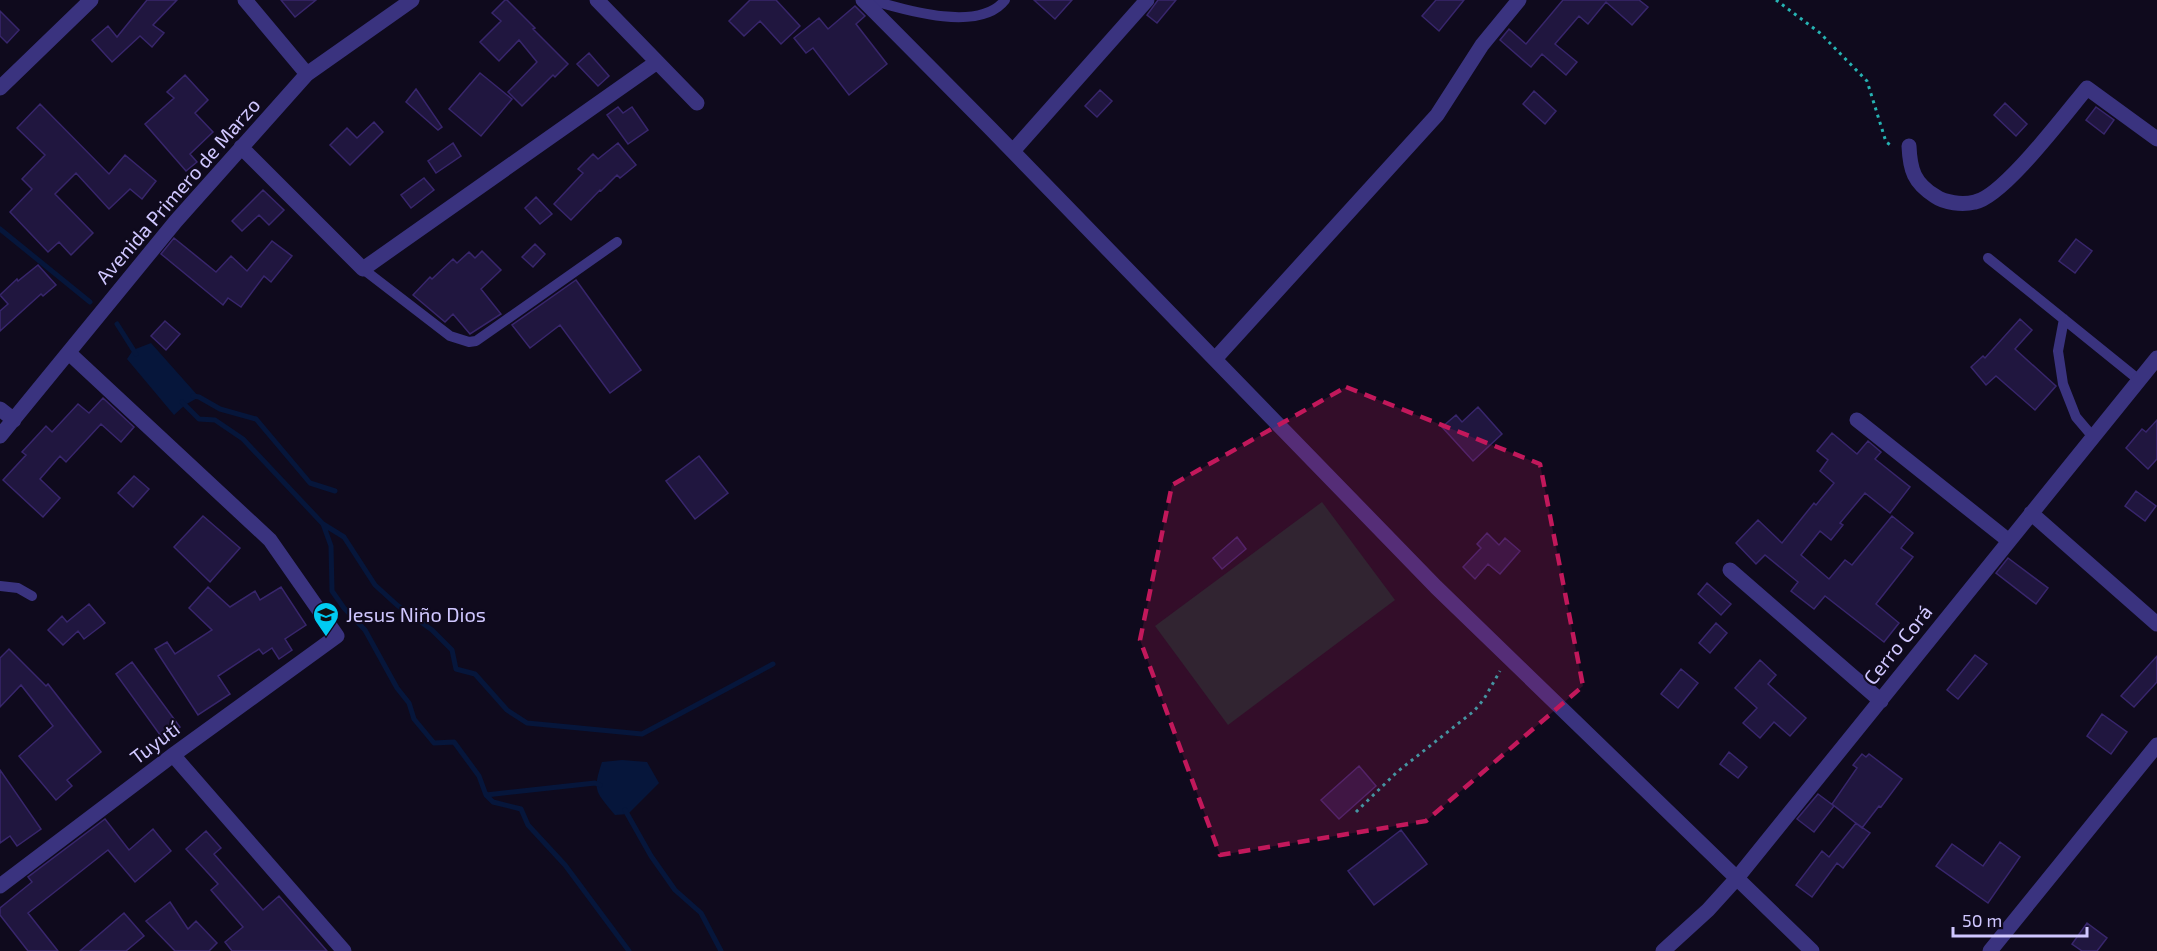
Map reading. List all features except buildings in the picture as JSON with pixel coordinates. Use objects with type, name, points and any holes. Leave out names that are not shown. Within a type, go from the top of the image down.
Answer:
[{"type":"street","points":[[0,88],[91,0]]},
{"type":"street","points":[[244,0],[308,74]]},
{"type":"street","name":"Avenida Primero de Marzo","points":[[0,435],[176,221],[240,147],[308,74],[412,0]]},
{"type":"street","points":[[597,0],[697,103]]},
{"type":"street","points":[[863,0],[1013,151],[1436,587],[1812,951]]},
{"type":"street","points":[[1013,151],[1147,0]]},
{"type":"street","points":[[1215,359],[1437,115],[1482,45],[1519,0]]},
{"type":"street","points":[[240,147],[363,268],[657,62]]},
{"type":"street","points":[[1909,146],[1910,167],[1924,190],[1943,202],[1976,202],[1989,195],[2031,157],[2087,88],[2157,139]]},
{"type":"street","name":"Tuyutí","points":[[0,886],[173,755],[336,636],[270,540],[69,353]]},
{"type":"street","name":"Cerro Corá","points":[[1663,951],[1708,910],[1737,878],[2157,358]]},
{"type":"street","points":[[0,409],[14,420]]},
{"type":"street","points":[[1857,420],[2009,541]]},
{"type":"street","points":[[2031,513],[2157,624]]},
{"type":"street","points":[[1730,570],[1881,701]]},
{"type":"street","points":[[1990,951],[2157,745]]},
{"type":"street","points":[[173,755],[344,951]]},
{"type":"lane","points":[[871,0],[921,14],[979,16],[998,9],[1005,0]]},
{"type":"lane","points":[[363,268],[450,336],[469,342],[476,341],[617,242]]},
{"type":"lane","points":[[1988,258],[2139,380]]},
{"type":"lane","points":[[2064,319],[2058,351],[2063,384],[2076,417],[2093,437]]},
{"type":"lane","points":[[0,586],[18,588],[32,596]]},
{"type":"path","points":[[1776,0],[1820,33],[1867,81],[1887,142],[1898,150],[1909,146]]},
{"type":"path","points":[[1356,812],[1397,772],[1474,711],[1494,684],[1508,656]]},
{"type":"highlighted area","points":[[1346,387],[1540,464],[1583,686],[1426,821],[1220,855],[1140,640],[1172,485]]},
{"type":"green space","points":[[1322,502],[1395,600],[1228,725],[1155,626]]},
{"type":"water","points":[[151,343],[199,397],[174,415],[127,359],[133,350]]},
{"type":"water","points":[[622,760],[647,762],[659,783],[628,814],[615,815],[600,796],[597,780],[602,762]]},
{"type":"waterway","points":[[0,229],[90,302]]},
{"type":"waterway","points":[[117,324],[136,354]]},
{"type":"waterway","points":[[193,396],[220,409],[256,419],[310,483],[335,491]]},
{"type":"waterway","points":[[182,402],[199,419],[215,420],[243,439],[323,524],[344,537],[375,585],[397,605],[432,630],[452,650],[456,669],[475,674],[507,710],[527,723],[642,734],[773,664]]},
{"type":"waterway","points":[[323,524],[331,546],[332,591],[344,608],[365,630],[397,688],[409,703],[414,719],[434,743],[454,742],[479,776],[486,795],[493,802],[521,809],[528,825],[565,865],[629,951]]},
{"type":"waterway","points":[[486,795],[595,783],[600,785]]},
{"type":"waterway","points":[[625,810],[651,856],[675,890],[701,913],[721,951]]},
{"type":"place","name":"Jesus Niño Dios","points":[[326,638]]}]
